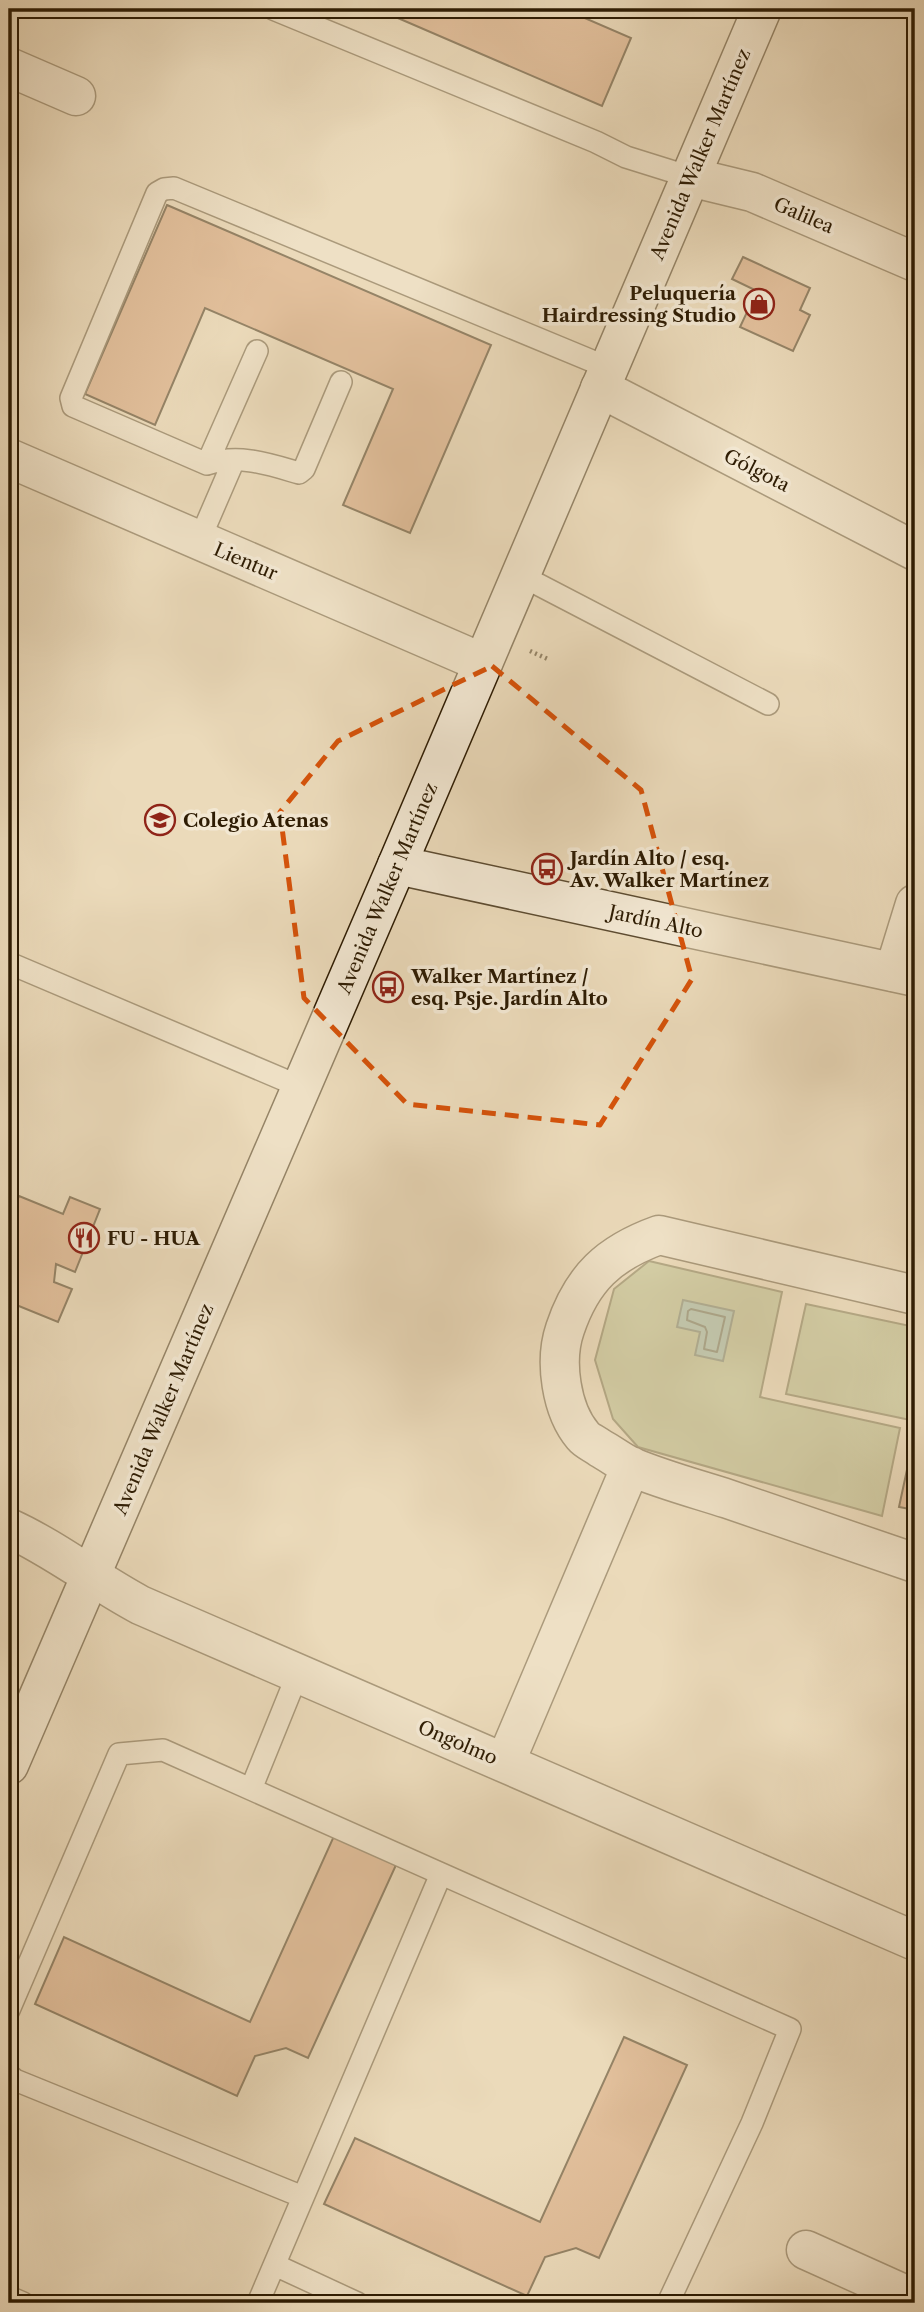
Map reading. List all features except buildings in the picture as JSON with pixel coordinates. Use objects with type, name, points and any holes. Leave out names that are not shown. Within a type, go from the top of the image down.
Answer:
[{"type":"street","name":"Avenida Walker Martínez","points":[[9,1765],[762,9]]},
{"type":"street","points":[[9,66],[76,96]]},
{"type":"street","name":"Galilea","points":[[690,177],[752,192],[915,262]]},
{"type":"street","name":"Gólgota","points":[[604,378],[915,551]]},
{"type":"street","name":"Lientur","points":[[9,458],[483,663]]},
{"type":"street","name":"Jardín Alto","points":[[397,865],[904,975]]},
{"type":"street","points":[[904,975],[915,904]]},
{"type":"street","points":[[915,1295],[659,1235],[636,1243],[615,1255],[582,1289],[563,1336],[560,1363],[563,1389],[571,1414],[583,1437],[631,1466],[915,1563]]},
{"type":"street","points":[[505,1763],[631,1466]]},
{"type":"street","name":"Ongolmo","points":[[9,1528],[63,1557],[140,1605],[915,1941]]},
{"type":"street","points":[[806,2250],[915,2299]]},
{"type":"lane","points":[[273,9],[596,142],[626,157],[690,177]]},
{"type":"lane","points":[[341,382],[304,469],[299,473],[268,463],[234,460],[207,464],[73,406],[71,398],[157,193],[164,188],[174,188],[604,378]]},
{"type":"lane","points":[[207,464],[257,351]]},
{"type":"lane","points":[[200,541],[234,460]]},
{"type":"lane","points":[[520,575],[768,704]]},
{"type":"lane","points":[[9,963],[301,1087]]},
{"type":"lane","points":[[251,1789],[298,1673]]},
{"type":"lane","points":[[9,2010],[118,1754],[163,1750],[251,1789],[790,2029],[752,2123],[668,2303]]},
{"type":"lane","points":[[258,2303],[441,1874]]},
{"type":"lane","points":[[9,2075],[15,2080],[303,2197]]},
{"type":"lane","points":[[275,2265],[357,2303]]},
{"type":"lane","points":[[9,2297],[23,2303]]},
{"type":"highlighted area","points":[[492,666],[641,790],[692,979],[600,1125],[407,1104],[304,998],[280,812],[338,741]]},
{"type":"green space","points":[[649,1261],[782,1292],[760,1397],[900,1428],[882,1516],[638,1447],[613,1419],[595,1360],[614,1289]]},
{"type":"green space","points":[[806,1304],[915,1327],[915,1421],[786,1394]]},
{"type":"water","points":[[683,1300],[734,1311],[723,1361],[695,1355],[700,1332],[677,1327]]},
{"type":"place","name":"Peluquería Hairdressing Studio","points":[[759,304]]},
{"type":"place","name":"Colegio Atenas","points":[[160,820]]},
{"type":"place","name":"Jardín Alto / esq. Av. Walker Martínez","points":[[547,869]]},
{"type":"place","name":"Walker Martínez / esq. Psje. Jardín Alto","points":[[388,987]]},
{"type":"place","name":"FU - HUA","points":[[84,1238]]}]
